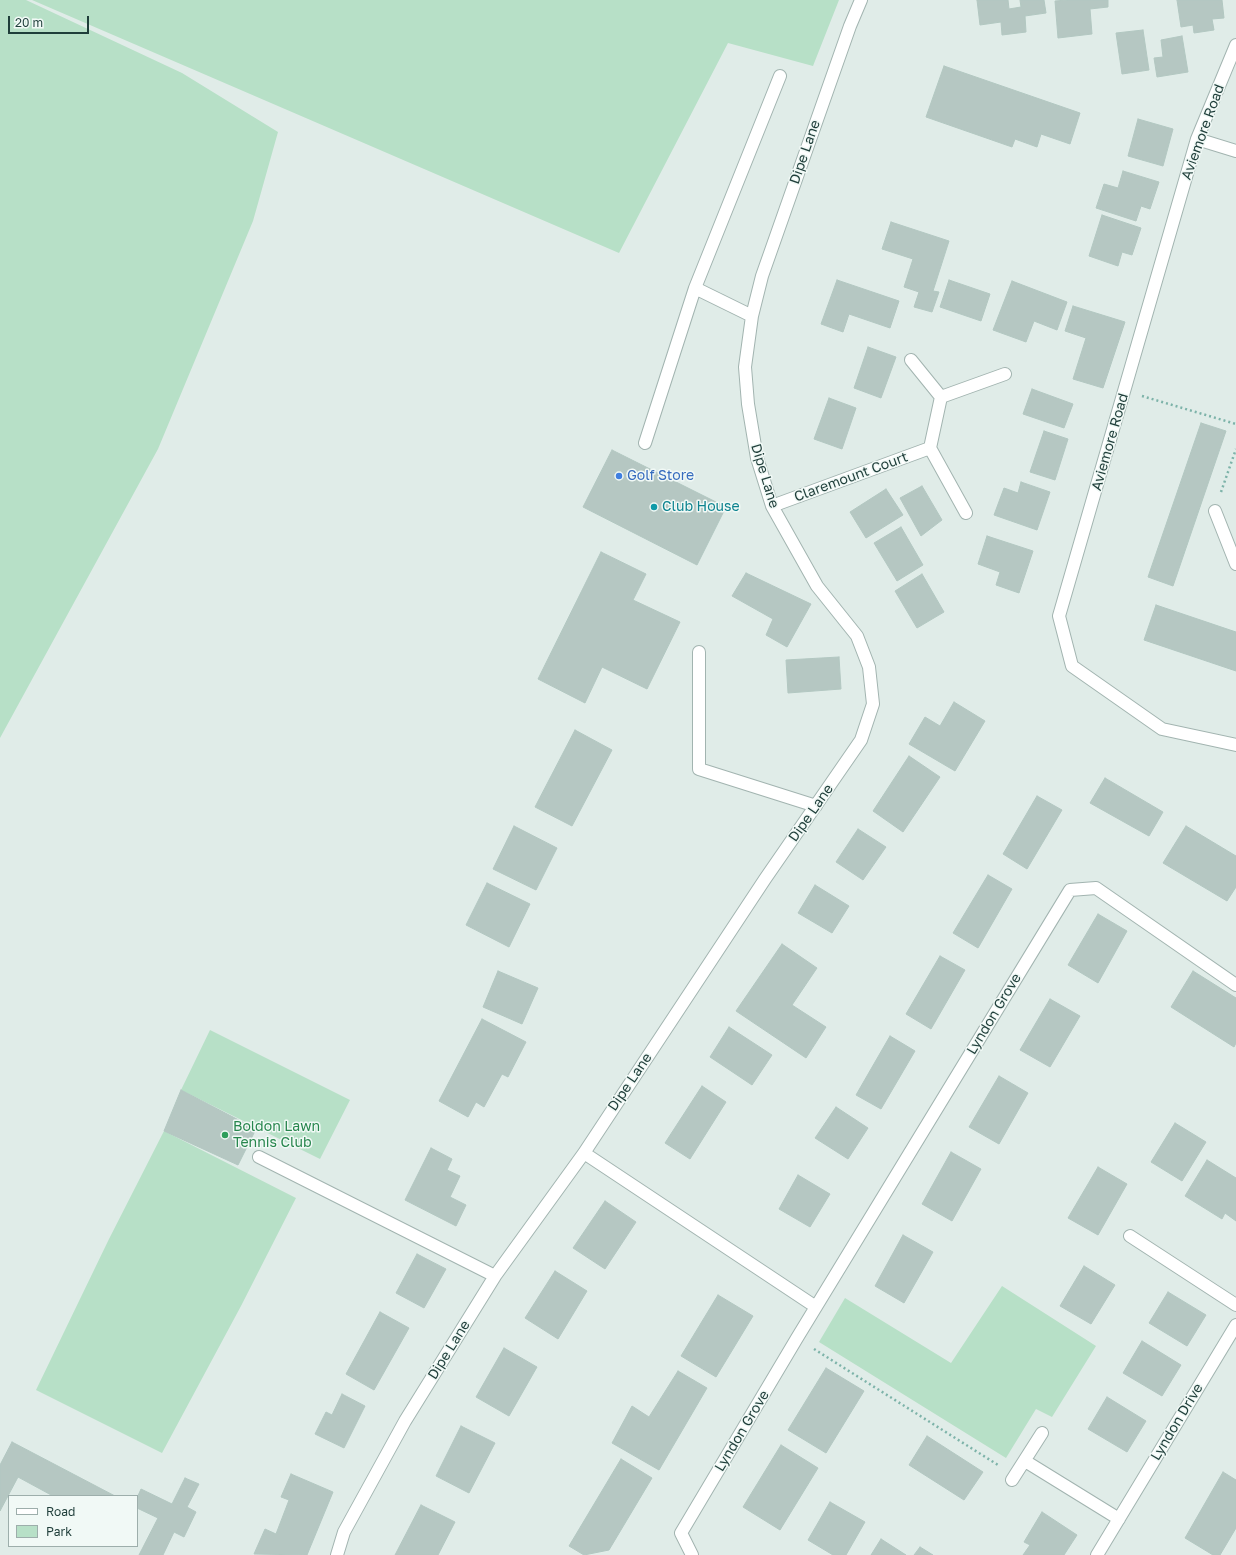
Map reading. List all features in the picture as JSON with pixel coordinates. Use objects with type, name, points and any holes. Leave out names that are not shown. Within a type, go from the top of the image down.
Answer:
[{"type":"street","name":"Dipe Lane","points":[[338,1555],[344,1532],[405,1421],[495,1276],[584,1152],[765,879],[861,740],[873,704],[869,667],[857,636],[817,586],[772,506],[757,458],[748,404],[745,367],[752,316],[762,276],[860,0]]},
{"type":"street","name":"Aviemore Road","points":[[1236,45],[1197,139],[1060,616],[1072,666],[1162,729],[1236,745]]},
{"type":"street","points":[[644,443],[695,288],[780,76]]},
{"type":"street","points":[[1197,139],[1236,151]]},
{"type":"street","points":[[695,288],[752,316]]},
{"type":"street","points":[[911,360],[941,397]]},
{"type":"street","points":[[941,397],[1005,374]]},
{"type":"street","points":[[941,397],[930,448],[966,513]]},
{"type":"street","name":"Claremount Court","points":[[772,506],[930,448]]},
{"type":"street","points":[[1215,511],[1236,564]]},
{"type":"street","points":[[699,652],[699,769],[816,806]]},
{"type":"street","name":"Lyndon Grove","points":[[692,1555],[681,1533],[797,1338],[1070,890],[1096,888],[1236,985]]},
{"type":"street","points":[[584,1152],[816,1307]]},
{"type":"street","points":[[260,1157],[495,1276]]},
{"type":"street","points":[[1130,1236],[1236,1305]]},
{"type":"street","name":"Lyndon Drive","points":[[1097,1555],[1236,1324]]},
{"type":"street","points":[[1014,1478],[1042,1433]]},
{"type":"street","points":[[1025,1461],[1119,1519]]},
{"type":"path","points":[[1125,391],[1236,424]]},
{"type":"path","points":[[1215,511],[1236,449]]},
{"type":"path","points":[[797,1338],[1014,1478]]},
{"type":"green space","points":[[0,0],[26,0],[182,73],[278,132],[253,221],[158,449],[0,738]]},
{"type":"green space","points":[[32,0],[839,0],[813,66],[728,43],[619,253]]},
{"type":"green space","points":[[210,1030],[350,1100],[320,1159],[181,1090]]},
{"type":"green space","points":[[164,1131],[296,1198],[241,1306],[162,1453],[36,1390],[109,1239]]},
{"type":"green space","points":[[1002,1286],[1096,1346],[1052,1417],[1036,1409],[1006,1458],[819,1342],[845,1298],[951,1363]]},
{"type":"building","points":[[977,0],[1008,0],[1009,9],[1021,7],[1020,0],[1044,0],[1046,13],[1025,16],[1026,32],[1002,35],[1001,22],[980,25]]},
{"type":"building","points":[[1108,0],[1108,7],[1090,9],[1092,34],[1058,38],[1055,1]]},
{"type":"building","points":[[1177,0],[1222,0],[1224,18],[1212,19],[1214,30],[1194,33],[1193,25],[1181,27]]},
{"type":"building","points":[[1143,30],[1149,70],[1122,74],[1116,33]]},
{"type":"building","points":[[1182,36],[1188,72],[1157,77],[1154,58],[1163,57],[1161,40]]},
{"type":"building","points":[[944,66],[1080,113],[1070,144],[1041,134],[1037,147],[1015,139],[1012,147],[926,117]]},
{"type":"building","points":[[1138,119],[1173,129],[1163,166],[1128,156]]},
{"type":"building","points":[[1123,171],[1159,182],[1150,209],[1141,206],[1136,221],[1096,208],[1104,184],[1118,188]]},
{"type":"building","points":[[1102,215],[1141,228],[1132,255],[1122,252],[1118,266],[1089,256]]},
{"type":"building","points":[[891,222],[949,241],[933,291],[939,292],[932,312],[914,307],[919,292],[904,287],[913,259],[882,249]]},
{"type":"building","points":[[837,280],[899,301],[890,328],[849,314],[843,332],[821,324]]},
{"type":"building","points":[[949,280],[990,294],[981,321],[940,307]]},
{"type":"building","points":[[1012,281],[1067,302],[1057,330],[1034,321],[1026,342],[993,330]]},
{"type":"building","points":[[1073,306],[1125,322],[1103,388],[1073,379],[1086,338],[1065,331]]},
{"type":"building","points":[[868,347],[896,357],[881,398],[854,388]]},
{"type":"building","points":[[1032,389],[1073,404],[1064,428],[1023,414]]},
{"type":"building","points":[[829,398],[856,408],[842,449],[814,439]]},
{"type":"building","points":[[1201,423],[1226,431],[1173,586],[1148,577]]},
{"type":"building","points":[[1044,431],[1068,439],[1055,480],[1030,472]]},
{"type":"building","name":"Club House","points":[[612,450],[726,507],[697,565],[583,507]]},
{"type":"building","points":[[1021,482],[1050,492],[1037,530],[994,515],[1004,488],[1018,493]]},
{"type":"building","points":[[922,486],[942,520],[921,536],[900,498]]},
{"type":"building","points":[[886,489],[903,515],[866,538],[850,512]]},
{"type":"building","points":[[901,527],[923,565],[897,581],[874,543]]},
{"type":"building","points":[[987,536],[1033,551],[1019,593],[996,585],[1000,572],[978,564]]},
{"type":"building","points":[[601,552],[646,574],[633,600],[680,622],[647,689],[602,667],[585,703],[538,679]]},
{"type":"building","points":[[746,573],[811,604],[787,647],[766,635],[773,619],[732,596]]},
{"type":"building","points":[[922,574],[944,612],[917,628],[895,591]]},
{"type":"building","points":[[1156,605],[1236,632],[1236,671],[1144,640]]},
{"type":"building","points":[[839,657],[841,689],[788,693],[786,660]]},
{"type":"building","points":[[954,702],[985,721],[955,771],[909,744],[925,717],[940,726]]},
{"type":"building","points":[[575,730],[612,750],[572,826],[535,807]]},
{"type":"building","points":[[909,756],[940,777],[903,832],[873,811]]},
{"type":"building","points":[[1105,778],[1163,812],[1149,836],[1090,803]]},
{"type":"building","points":[[1037,796],[1062,810],[1027,869],[1003,854]]},
{"type":"building","points":[[514,826],[557,848],[536,890],[493,869]]},
{"type":"building","points":[[1186,826],[1236,856],[1236,887],[1227,901],[1163,863]]},
{"type":"building","points":[[858,829],[886,847],[863,880],[836,862]]},
{"type":"building","points":[[988,875],[1012,889],[978,948],[953,933]]},
{"type":"building","points":[[487,883],[530,904],[509,947],[466,925]]},
{"type":"building","points":[[815,885],[849,906],[832,933],[798,913]]},
{"type":"building","points":[[1098,914],[1127,931],[1098,983],[1068,965]]},
{"type":"building","points":[[782,944],[817,968],[792,1005],[826,1027],[806,1058],[736,1011]]},
{"type":"building","points":[[940,956],[965,970],[931,1029],[906,1014]]},
{"type":"building","points":[[498,971],[538,988],[522,1024],[483,1007]]},
{"type":"building","points":[[1193,971],[1236,998],[1236,1043],[1234,1047],[1171,1007]]},
{"type":"building","points":[[1050,999],[1080,1016],[1050,1067],[1020,1050]]},
{"type":"building","points":[[482,1019],[526,1042],[508,1077],[502,1074],[484,1107],[476,1102],[468,1117],[439,1101]]},
{"type":"building","points":[[729,1027],[772,1055],[752,1085],[710,1057]]},
{"type":"building","points":[[890,1036],[915,1051],[881,1109],[856,1095]]},
{"type":"building","points":[[999,1076],[1028,1093],[999,1144],[969,1127]]},
{"type":"building","points":[[702,1086],[726,1102],[690,1159],[665,1143]]},
{"type":"building","points":[[181,1090],[256,1129],[238,1165],[164,1131]]},
{"type":"building","points":[[836,1107],[868,1128],[848,1159],[815,1138]]},
{"type":"building","points":[[1175,1123],[1206,1142],[1182,1181],[1151,1162]]},
{"type":"building","points":[[431,1148],[452,1159],[447,1170],[460,1176],[450,1197],[466,1205],[456,1226],[405,1200]]},
{"type":"building","points":[[951,1152],[981,1169],[952,1221],[922,1204]]},
{"type":"building","points":[[1207,1160],[1236,1178],[1236,1221],[1225,1213],[1222,1219],[1185,1196]]},
{"type":"building","points":[[1098,1167],[1127,1184],[1098,1235],[1068,1218]]},
{"type":"building","points":[[798,1175],[830,1194],[810,1227],[779,1209]]},
{"type":"building","points":[[605,1201],[636,1222],[605,1269],[573,1248]]},
{"type":"building","points":[[903,1235],[933,1252],[904,1303],[875,1286]]},
{"type":"building","points":[[417,1254],[446,1269],[424,1308],[396,1293]]},
{"type":"building","points":[[1084,1266],[1115,1285],[1091,1324],[1060,1306]]},
{"type":"building","points":[[555,1271],[587,1291],[558,1339],[525,1318]]},
{"type":"building","points":[[1168,1292],[1206,1315],[1187,1346],[1149,1323]]},
{"type":"building","points":[[718,1295],[753,1316],[716,1377],[681,1356]]},
{"type":"building","points":[[380,1312],[409,1328],[374,1390],[346,1374]]},
{"type":"building","points":[[1142,1341],[1181,1365],[1162,1396],[1123,1373]]},
{"type":"building","points":[[504,1348],[537,1367],[509,1416],[476,1397]]},
{"type":"building","points":[[826,1368],[864,1391],[826,1453],[788,1430]]},
{"type":"building","points":[[678,1371],[707,1388],[659,1470],[612,1443],[632,1406],[649,1417]]},
{"type":"building","points":[[342,1394],[365,1406],[344,1448],[315,1434],[326,1412],[332,1415]]},
{"type":"building","points":[[1107,1397],[1146,1421],[1127,1452],[1088,1429]]},
{"type":"building","points":[[461,1426],[495,1443],[469,1493],[436,1476]]},
{"type":"building","points":[[927,1436],[983,1472],[964,1500],[909,1465]]},
{"type":"building","points":[[12,1442],[113,1495],[51,1495],[18,1477],[0,1511],[0,1465]]},
{"type":"building","points":[[781,1445],[818,1468],[780,1530],[743,1507]]},
{"type":"building","points":[[621,1459],[652,1478],[609,1550],[584,1555],[569,1546]]},
{"type":"building","points":[[1223,1472],[1236,1480],[1236,1528],[1220,1555],[1213,1555],[1185,1538]]},
{"type":"building","points":[[291,1474],[333,1492],[307,1555],[254,1554],[265,1529],[276,1534],[289,1500],[281,1497]]},
{"type":"building","points":[[185,1478],[199,1484],[187,1507],[196,1512],[184,1537],[174,1532],[163,1555],[139,1555],[158,1518],[138,1508],[138,1496],[141,1489],[172,1504]]},
{"type":"building","points":[[830,1502],[865,1522],[846,1555],[833,1555],[808,1540]]},
{"type":"building","points":[[421,1505],[455,1522],[438,1555],[395,1555]]},
{"type":"building","points":[[1042,1512],[1077,1535],[1064,1555],[1023,1555],[1030,1545],[1024,1542]]},
{"type":"building","points":[[881,1539],[906,1555],[871,1555]]},
{"type":"building","points":[[920,1547],[933,1555],[914,1555]]},
{"type":"place","name":"Golf Store","points":[[619,476]]},
{"type":"place","name":"Club House","points":[[654,507]]},
{"type":"place","name":"Boldon Lawn Tennis Club","points":[[225,1135]]}]
